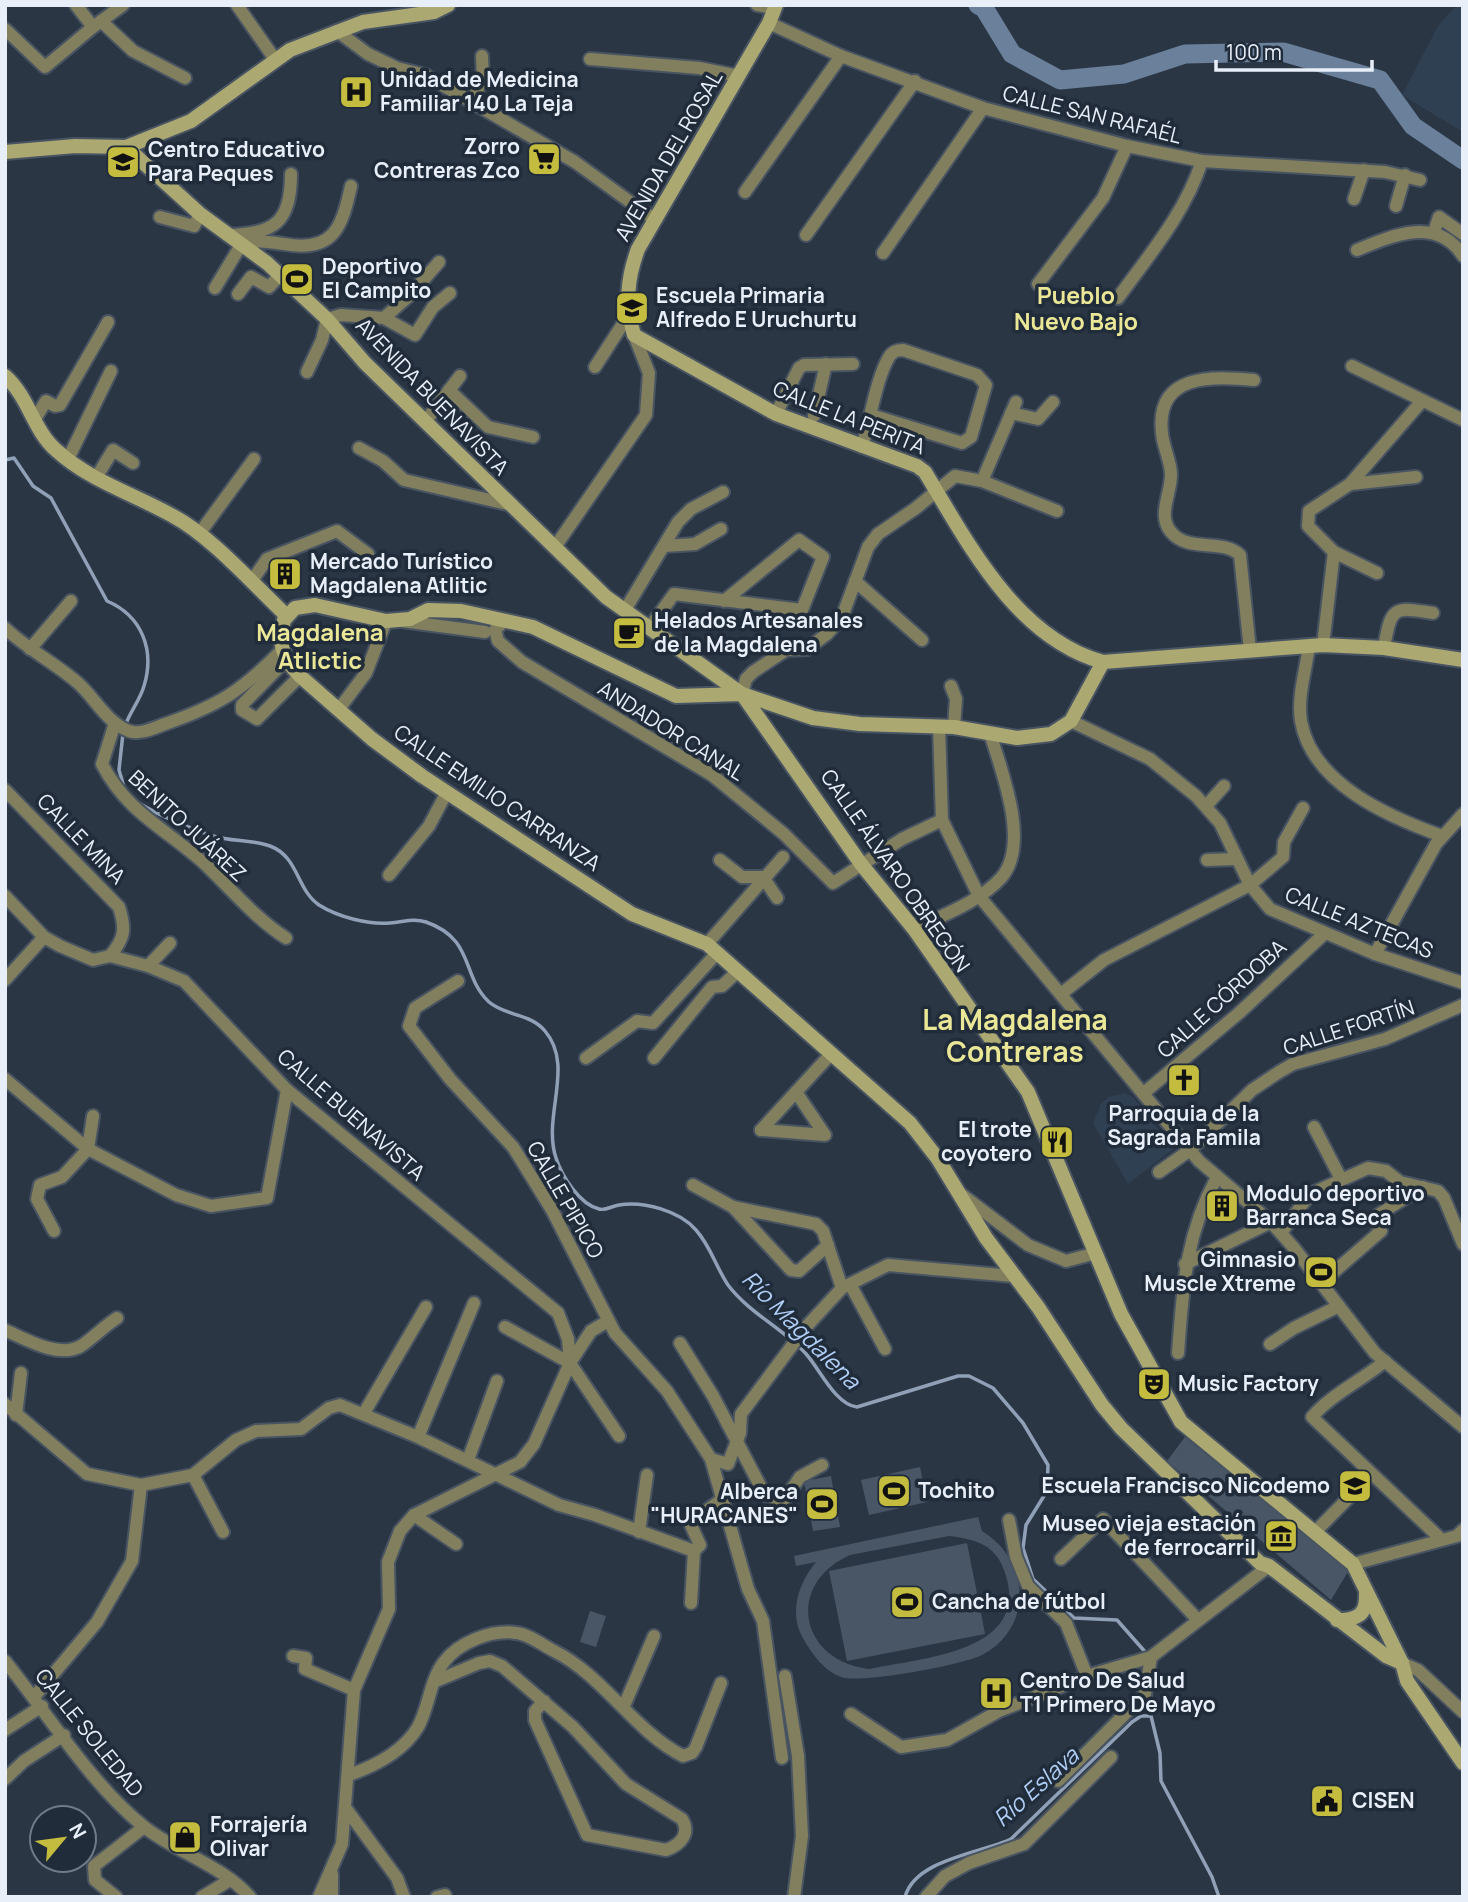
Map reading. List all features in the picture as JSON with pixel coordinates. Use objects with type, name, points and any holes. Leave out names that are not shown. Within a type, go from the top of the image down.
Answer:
[{"type":"street","points":[[76,5],[133,51],[185,78]]},
{"type":"street","points":[[5,29],[45,67],[123,5]]},
{"type":"street","points":[[237,5],[274,58]]},
{"type":"street","points":[[5,152],[75,146],[126,147],[191,121],[237,90],[274,58],[363,22],[434,12],[448,5]]},
{"type":"street","points":[[757,5],[776,7]]},
{"type":"street","name":"AVENIDA DEL ROSAL","points":[[634,335],[628,316],[627,279],[638,249],[776,7]]},
{"type":"street","name":"CALLE SAN RAFAÉL","points":[[769,23],[841,56],[984,108],[1127,146],[1202,161],[1364,170],[1405,175],[1420,180]]},
{"type":"street","points":[[337,31],[368,54],[397,68],[425,75],[575,162],[655,220]]},
{"type":"street","points":[[472,102],[483,78],[482,56]]},
{"type":"street","points":[[746,192],[841,56]]},
{"type":"street","points":[[590,59],[699,68],[739,76]]},
{"type":"street","points":[[806,235],[915,81]]},
{"type":"street","points":[[883,253],[984,108]]},
{"type":"street","points":[[1038,284],[1103,198],[1127,146]]},
{"type":"street","name":"AVENIDA BUENAVISTA","points":[[126,147],[200,214],[280,275],[327,319],[365,363],[606,597],[743,694]]},
{"type":"street","points":[[1118,298],[1188,198],[1202,161]]},
{"type":"street","points":[[1354,199],[1364,170]]},
{"type":"street","points":[[227,235],[256,235],[271,228],[281,219],[291,200],[291,174]]},
{"type":"street","points":[[1396,206],[1405,175]]},
{"type":"street","points":[[215,288],[241,245],[260,241],[298,247],[331,237],[344,222],[351,186]]},
{"type":"street","points":[[160,217],[194,226],[200,214]]},
{"type":"street","points":[[1434,232],[1439,217],[1463,234]]},
{"type":"street","points":[[1357,250],[1390,237],[1434,232],[1446,237],[1463,256]]},
{"type":"street","points":[[384,318],[411,294],[439,262]]},
{"type":"street","points":[[238,294],[251,277],[269,287],[280,275]]},
{"type":"street","points":[[307,372],[322,340],[327,319],[341,315],[384,318],[415,335],[433,307],[450,293]]},
{"type":"street","points":[[595,367],[628,316]]},
{"type":"street","points":[[35,419],[46,401],[55,406],[60,405],[108,322]]},
{"type":"street","points":[[555,547],[646,415],[649,373],[634,335]]},
{"type":"street","name":"CALLE LA PERITA","points":[[634,335],[776,414],[917,466],[925,472],[977,557],[1027,616],[1055,639],[1089,658],[1103,662]]},
{"type":"street","points":[[862,447],[888,359],[899,349],[977,375],[986,385],[971,437],[962,443],[872,415]]},
{"type":"street","points":[[814,415],[826,364]]},
{"type":"street","points":[[776,414],[799,368],[804,365],[853,364]]},
{"type":"street","points":[[1352,366],[1463,420]]},
{"type":"street","points":[[68,460],[111,371]]},
{"type":"street","points":[[5,376],[22,393],[44,438],[68,460],[96,478],[174,516],[199,534],[286,615]]},
{"type":"street","points":[[425,422],[460,376]]},
{"type":"street","points":[[1250,650],[1241,555],[1232,548],[1186,542],[1171,533],[1164,517],[1171,475],[1162,433],[1162,414],[1166,403],[1178,389],[1203,377],[1254,380]]},
{"type":"street","points":[[449,390],[488,428],[533,437]]},
{"type":"street","points":[[1377,573],[1334,552],[1313,534],[1307,519],[1309,511],[1350,484],[1422,401]]},
{"type":"street","points":[[982,481],[1014,407],[1038,419],[1053,402]]},
{"type":"street","points":[[359,448],[383,461],[404,480],[508,504]]},
{"type":"street","points":[[96,478],[113,450],[133,463]]},
{"type":"street","points":[[199,534],[254,459]]},
{"type":"street","points":[[743,694],[746,679],[753,672],[786,650],[807,649],[827,634],[842,617],[868,547],[878,534],[916,508],[956,475],[982,481],[1057,511]]},
{"type":"street","points":[[1350,484],[1416,477]]},
{"type":"street","points":[[625,610],[678,522],[691,509],[723,492]]},
{"type":"street","points":[[664,546],[695,544],[721,529]]},
{"type":"street","points":[[251,582],[267,559],[337,531],[368,554]]},
{"type":"street","points":[[650,627],[674,594],[724,601],[802,610],[822,557],[799,540],[724,601]]},
{"type":"street","points":[[1334,552],[1301,720],[1308,742],[1319,759],[1365,801],[1406,822],[1442,836]]},
{"type":"street","points":[[855,581],[922,640]]},
{"type":"street","points":[[30,649],[71,601]]},
{"type":"street","points":[[300,676],[257,719],[242,710],[242,705],[284,655],[282,623],[286,615],[301,606],[315,605],[393,621],[485,632]]},
{"type":"street","points":[[1384,648],[1390,616],[1396,611],[1408,609],[1433,613]]},
{"type":"street","points":[[339,709],[366,674],[393,621],[428,610],[461,611],[533,627],[676,696],[743,694],[813,718],[860,724],[954,727],[1039,737],[1051,734],[1071,722],[1103,662],[1316,646],[1384,648],[1463,660]]},
{"type":"street","name":"ANDADOR CANAL","points":[[505,620],[495,630],[498,641],[522,662],[712,775],[784,834],[833,883],[861,864]]},
{"type":"street","points":[[5,628],[78,683],[116,724],[131,732],[148,730],[218,704],[284,655]]},
{"type":"street","name":"CALLE EMILIO CARRANZA","points":[[284,655],[300,676],[395,758],[632,914],[712,948]]},
{"type":"street","points":[[951,686],[956,699],[954,727]]},
{"type":"street","name":"CALLE ÁLVARO OBREGÓN","points":[[743,694],[861,864],[914,929],[1028,1092],[1121,1314],[1181,1422],[1353,1564],[1402,1663],[1407,1681],[1463,1763]]},
{"type":"street","name":"CALLE AZTECAS","points":[[1071,722],[1150,759],[1206,806],[1220,823],[1235,859],[1250,885],[1270,909],[1376,954],[1463,983]]},
{"type":"street","name":"BENITO JUÁREZ","points":[[116,724],[102,764],[114,788],[138,813],[179,842],[207,866],[237,898],[286,938]]},
{"type":"street","points":[[939,726],[942,820],[979,896],[1190,1150],[1281,1233],[1375,1353],[1463,1427]]},
{"type":"street","points":[[914,929],[979,896],[1003,876],[1009,861],[1014,818],[990,733]]},
{"type":"street","points":[[1206,806],[1224,786]]},
{"type":"street","name":"CALLE MINA","points":[[5,790],[119,907],[126,928],[120,944],[110,956]]},
{"type":"street","points":[[389,874],[429,826],[447,792]]},
{"type":"street","points":[[1061,994],[1113,955],[1250,885],[1283,857],[1284,842],[1303,808]]},
{"type":"street","points":[[1376,954],[1442,836],[1463,814]]},
{"type":"street","points":[[861,864],[942,820]]},
{"type":"street","points":[[586,1058],[637,1021],[653,1023],[763,877],[783,857]]},
{"type":"street","points":[[1207,860],[1235,859]]},
{"type":"street","points":[[720,860],[742,877],[763,877]]},
{"type":"street","points":[[763,877],[777,898]]},
{"type":"street","name":"CALLE BUENAVISTA","points":[[5,896],[44,937],[93,960],[110,956],[148,966],[184,981],[287,1090],[558,1313],[569,1339],[570,1363]]},
{"type":"street","name":"CALLE CÓRDOBA","points":[[1144,1092],[1239,1013],[1324,933]]},
{"type":"street","points":[[5,980],[44,937]]},
{"type":"street","points":[[148,966],[170,943]]},
{"type":"street","points":[[712,948],[910,1123],[938,1159],[1013,1276],[1038,1307],[1102,1405],[1121,1428],[1260,1563],[1269,1566],[1386,1656],[1418,1670],[1463,1712]]},
{"type":"street","points":[[654,1058],[712,987],[722,986],[737,972]]},
{"type":"street","name":"CALLE PIPICO","points":[[458,981],[415,1008],[409,1026],[450,1079],[513,1147],[552,1210],[608,1321],[634,1357],[667,1391],[711,1460],[720,1500],[748,1589],[763,1621],[782,1758]]},
{"type":"street","name":"CALLE FORTÍN","points":[[1159,1172],[1190,1150],[1252,1090],[1279,1072],[1293,1065],[1385,1039],[1463,1005]]},
{"type":"street","points":[[796,1092],[825,1135],[761,1129],[831,1054]]},
{"type":"street","points":[[5,1079],[88,1149],[176,1195],[211,1206],[267,1198],[287,1090]]},
{"type":"street","points":[[54,1231],[37,1199],[40,1185],[62,1177],[88,1149],[93,1116]]},
{"type":"street","points":[[1314,1127],[1341,1179]]},
{"type":"street","points":[[1281,1233],[1310,1194],[1368,1168],[1386,1171],[1400,1182],[1438,1191],[1444,1198],[1463,1244]]},
{"type":"street","points":[[1178,1353],[1185,1264],[1199,1212],[1217,1177]]},
{"type":"street","points":[[693,1185],[733,1207],[816,1224],[823,1231],[846,1286],[885,1349]]},
{"type":"street","points":[[1321,1283],[1381,1231],[1373,1218],[1423,1187]]},
{"type":"street","points":[[957,1191],[1028,1245],[1066,1261],[1096,1253]]},
{"type":"street","points":[[733,1207],[791,1270],[799,1271],[828,1245]]},
{"type":"street","points":[[1185,1264],[1271,1222]]},
{"type":"street","points":[[711,1460],[728,1464],[738,1443],[741,1414],[806,1327],[846,1286],[888,1265],[1013,1276]]},
{"type":"street","points":[[418,1437],[474,1303]]},
{"type":"street","points":[[1270,1344],[1293,1328],[1339,1306]]},
{"type":"street","points":[[364,1413],[426,1307]]},
{"type":"street","points":[[5,1330],[40,1346],[62,1349],[80,1347],[96,1330],[117,1318]]},
{"type":"street","points":[[319,1897],[342,1844],[347,1810],[354,1690],[389,1609],[388,1562],[400,1531],[414,1515],[499,1475],[520,1462],[534,1444],[570,1363],[591,1331],[608,1321]]},
{"type":"street","points":[[505,1327],[570,1363],[619,1436]]},
{"type":"street","points":[[680,1343],[738,1443],[765,1496],[783,1502],[800,1477],[822,1465]]},
{"type":"street","points":[[1385,1361],[1356,1385],[1327,1400],[1312,1417],[1442,1540]]},
{"type":"street","points":[[16,1415],[21,1373]]},
{"type":"street","points":[[468,1460],[496,1381]]},
{"type":"street","points":[[5,1404],[87,1474],[141,1485],[193,1475],[236,1440],[256,1431],[301,1429],[329,1408],[340,1405],[418,1437],[559,1505],[595,1515],[694,1551]]},
{"type":"street","points":[[193,1475],[223,1532]]},
{"type":"street","points":[[639,1532],[646,1475]]},
{"type":"street","points":[[1315,1532],[1371,1475]]},
{"type":"street","points":[[5,1730],[38,1702],[97,1622],[132,1561],[141,1485]]},
{"type":"street","points":[[691,1603],[694,1551],[700,1545],[690,1523],[720,1500]]},
{"type":"street","points":[[414,1515],[456,1544]]},
{"type":"street","points":[[1061,1559],[1103,1519],[1198,1620]]},
{"type":"street","points":[[1009,1520],[1016,1557],[1028,1586],[1066,1623],[1087,1676]]},
{"type":"street","points":[[1353,1564],[1457,1536],[1463,1530]]},
{"type":"street","points":[[852,1714],[901,1747],[947,1740],[999,1711],[1087,1676],[1151,1657],[1269,1566]]},
{"type":"street","points":[[1337,1620],[1353,1620],[1361,1615],[1366,1606],[1366,1592]]},
{"type":"street","points":[[349,1775],[369,1768],[407,1741],[418,1727],[443,1663],[456,1650],[484,1636],[516,1633],[558,1653],[624,1706],[671,1750],[683,1756],[692,1753],[696,1747],[720,1683]]},
{"type":"street","points":[[624,1706],[653,1636]]},
{"type":"street","points":[[293,1656],[306,1658],[305,1669],[354,1690]]},
{"type":"street","points":[[1058,1781],[1145,1694],[1151,1657]]},
{"type":"street","name":"CALLE SOLEDAD","points":[[5,1661],[99,1781],[144,1827],[230,1880],[250,1897]]},
{"type":"street","points":[[436,1681],[491,1661],[502,1666],[544,1701],[626,1783],[682,1819],[686,1826],[685,1834],[677,1846],[666,1850],[587,1835],[535,1720],[535,1711],[544,1701]]},
{"type":"street","points":[[785,1676],[798,1756],[802,1836],[794,1897]]},
{"type":"street","points":[[5,1779],[24,1761],[64,1735]]},
{"type":"street","points":[[926,1897],[945,1876],[970,1863],[1024,1844],[1111,1757]]},
{"type":"street","points":[[347,1810],[397,1878],[404,1897]]},
{"type":"street","points":[[116,1897],[95,1880],[94,1866],[144,1827]]},
{"type":"street","points":[[332,1871],[332,1897]]},
{"type":"street","points":[[202,1897],[230,1880]]},
{"type":"shaded area","points":[[1457,5],[1463,5],[1463,132],[1402,95],[1438,26]]},
{"type":"shaded area","points":[[1124,1093],[1133,1097],[1173,1149],[1128,1184],[1093,1123],[1101,1104],[1109,1097]]},
{"type":"shaded area","points":[[1185,1437],[1349,1570],[1331,1600],[1167,1461]]},
{"type":"shaded area","name":"Tochito","points":[[920,1467],[927,1502],[869,1515],[861,1480]]},
{"type":"shaded area","name":"Alberca \"HURACANES\"","points":[[831,1476],[840,1527],[813,1531],[804,1481]]},
{"type":"shaded area","points":[[978,1517],[982,1531],[998,1543],[1017,1575],[1018,1611],[1011,1628],[999,1643],[982,1655],[954,1664],[911,1672],[869,1678],[841,1677],[820,1662],[799,1630],[797,1600],[804,1580],[816,1562],[796,1566],[794,1556]],"holes":[[[949,1536],[975,1541],[989,1549],[1004,1570],[1009,1597],[1003,1619],[989,1634],[968,1646],[943,1654],[869,1669],[845,1663],[827,1652],[815,1637],[809,1620],[809,1602],[816,1584],[829,1568],[850,1555]]]},
{"type":"shaded area","name":"Cancha de fútbol","points":[[967,1543],[985,1634],[847,1661],[829,1571]]},
{"type":"shaded area","points":[[590,1611],[606,1616],[596,1647],[580,1642]]},
{"type":"waterway","points":[[978,5],[984,8],[1012,54],[1060,80],[1124,74],[1185,54],[1283,52],[1380,80],[1413,126],[1463,160]]},
{"type":"waterway","name":"Río Magdalena","points":[[5,460],[14,458],[33,486],[51,498],[107,601],[129,616],[143,636],[148,660],[147,673],[142,691],[125,726]]},
{"type":"waterway","name":"Río Magdalena","points":[[123,733],[119,770],[124,787]]},
{"type":"waterway","name":"Río Magdalena","points":[[136,801],[205,833],[220,838],[263,844],[279,851],[292,865],[311,898],[335,913],[373,923],[413,920],[426,922],[442,929],[453,938],[480,992],[489,1002],[539,1025],[554,1045],[558,1075],[553,1142],[556,1158],[572,1188],[585,1201],[599,1209],[629,1204],[650,1206],[689,1223],[706,1243],[736,1295],[798,1346],[835,1394],[849,1405],[857,1407],[958,1376],[969,1376],[993,1388],[1023,1423],[1048,1465],[1047,1491],[1026,1525],[1023,1548],[1033,1579],[1074,1618],[1117,1620],[1147,1654]]},
{"type":"waterway","name":"Río Magdalena","points":[[1151,1692],[1151,1716],[1160,1753],[1161,1781],[1212,1877],[1219,1897]]},
{"type":"waterway","name":"Río Eslava","points":[[905,1897],[911,1884],[935,1866],[1011,1839],[1132,1722],[1141,1716],[1151,1716]]},
{"type":"place","name":"Unidad de Medicina Familiar 140 La Teja","points":[[356,92]]},
{"type":"place","name":"Zorro Contreras Zco","points":[[544,159]]},
{"type":"place","name":"Centro Educativo Para Peques","points":[[123,162]]},
{"type":"place","name":"Deportivo El Campito","points":[[297,279]]},
{"type":"place","name":"Escuela Primaria Alfredo E Uruchurtu","points":[[632,308]]},
{"type":"place","name":"Mercado Turístico Magdalena Atlitic","points":[[285,574]]},
{"type":"place","name":"Helados Artesanales de la Magdalena","points":[[629,633]]},
{"type":"place","name":"Parroquia de la Sagrada Famila","points":[[1184,1080]]},
{"type":"place","name":"El trote coyotero","points":[[1057,1142]]},
{"type":"place","name":"Modulo deportivo Barranca Seca","points":[[1222,1206]]},
{"type":"place","name":"Gimnasio Muscle Xtreme","points":[[1321,1272]]},
{"type":"place","name":"Music Factory","points":[[1154,1384]]},
{"type":"place","name":"Escuela Francisco Nicodemo","points":[[1355,1486]]},
{"type":"place","name":"Tochito","points":[[894,1491]]},
{"type":"place","name":"Alberca \"HURACANES\"","points":[[822,1504]]},
{"type":"place","name":"Museo vieja estación de ferrocarril","points":[[1281,1536]]},
{"type":"place","name":"Cancha de fútbol","points":[[907,1602]]},
{"type":"place","name":"Centro De Salud T1 Primero De Mayo","points":[[996,1693]]},
{"type":"place","name":"CISEN","points":[[1327,1801]]},
{"type":"place","name":"Forrajería Olivar","points":[[185,1837]]},
{"type":"district","name":"Pueblo Nuevo Bajo","points":[[1076,309]]},
{"type":"district","name":"Magdalena Atlictic","points":[[320,647]]},
{"type":"district","name":"La Magdalena Contreras","points":[[1015,1036]]}]
